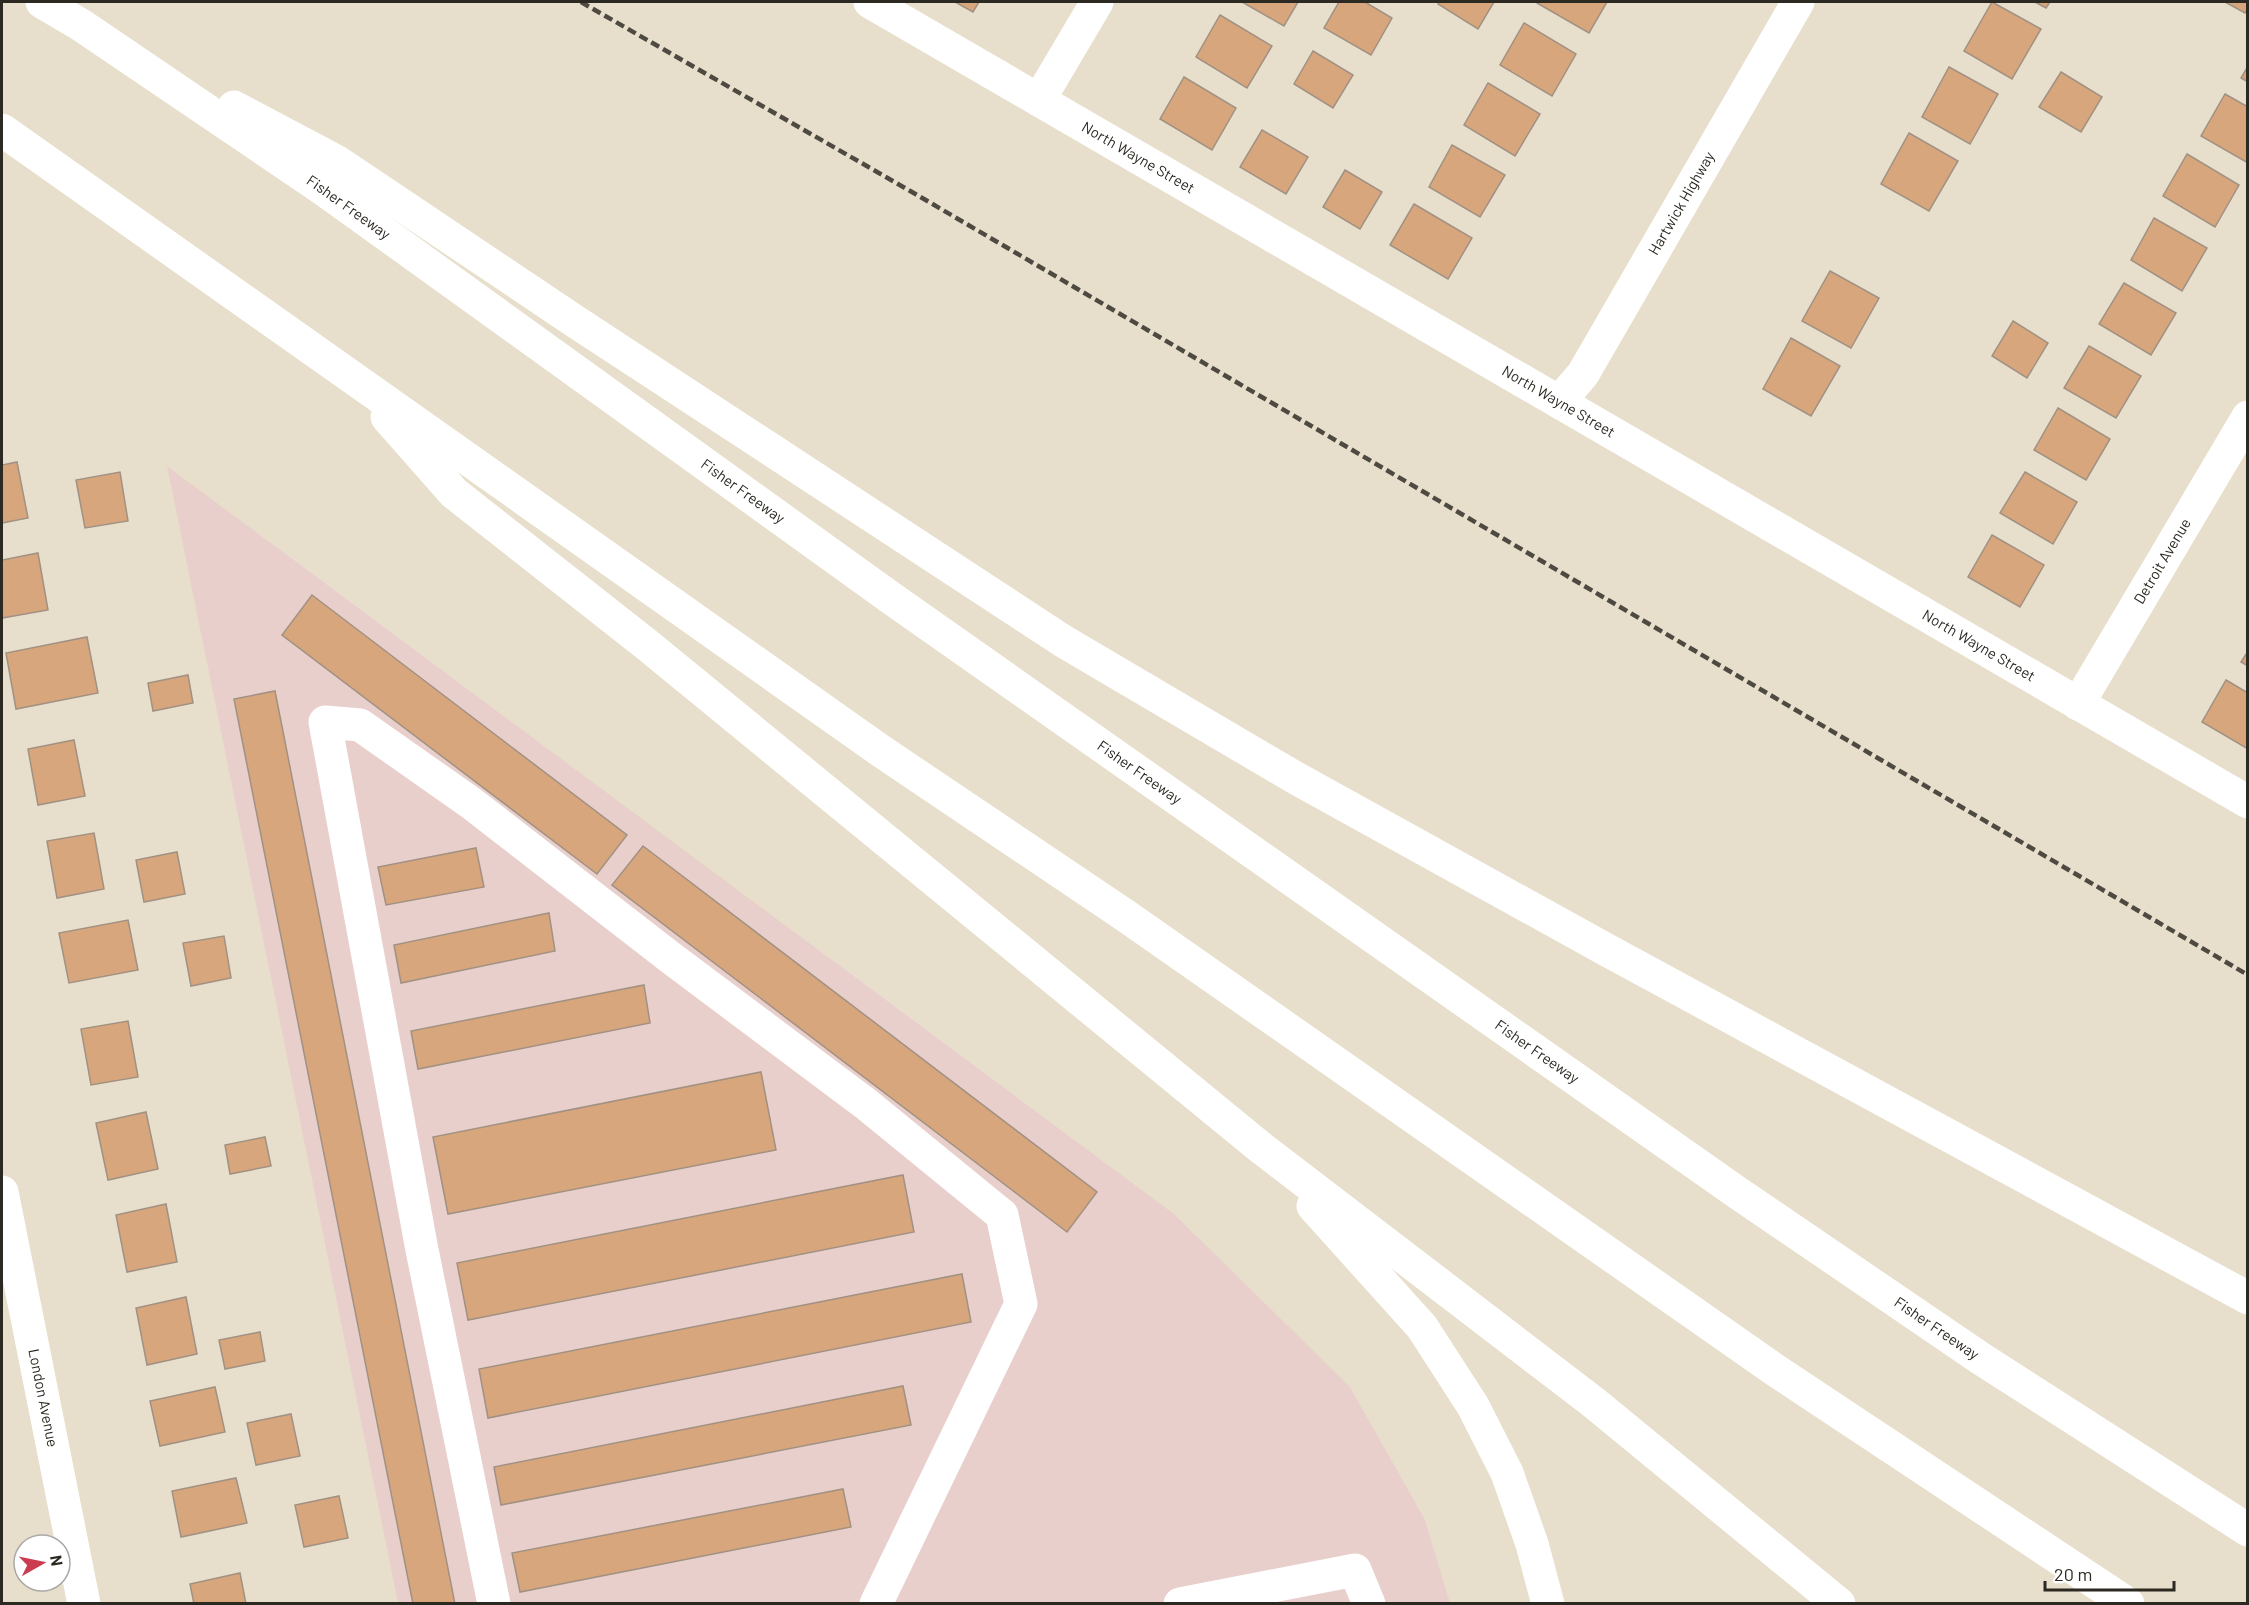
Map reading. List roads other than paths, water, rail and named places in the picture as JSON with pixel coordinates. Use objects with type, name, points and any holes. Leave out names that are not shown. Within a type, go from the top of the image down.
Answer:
[{"type":"main road","name":"Fisher Freeway","points":[[42,2],[81,25],[323,189],[891,598],[1735,1191],[1980,1358],[2247,1530]]},
{"type":"main road","name":"North Wayne Street","points":[[870,2],[2247,802]]},
{"type":"main road","points":[[1040,100],[1097,2]]},
{"type":"main road","name":"Hartwick Highway","points":[[1559,402],[1583,374],[1798,2]]},
{"type":"main road","points":[[81,25],[336,161],[1073,647],[1294,777],[2247,1298]]},
{"type":"main road","points":[[2,130],[881,751],[1126,916],[1775,1370],[2127,1603]]},
{"type":"main road","points":[[348,374],[454,493],[646,644],[1260,1147],[1593,1402],[1839,1604]]},
{"type":"main road","name":"Detroit Avenue","points":[[2078,704],[2247,417]]},
{"type":"main road","points":[[494,1604],[422,1251],[326,722],[360,724],[471,803],[671,958],[866,1104],[1002,1215],[1021,1304],[876,1604]]},
{"type":"main road","points":[[1260,1147],[1422,1327],[1473,1406],[1506,1473],[1532,1544],[1548,1604]]},
{"type":"main road","name":"London Avenue","points":[[2,1192],[84,1604]]},
{"type":"main road","points":[[1180,1604],[1355,1570],[1369,1604]]},
{"type":"railway","points":[[581,2],[912,192],[2248,975]]}]
